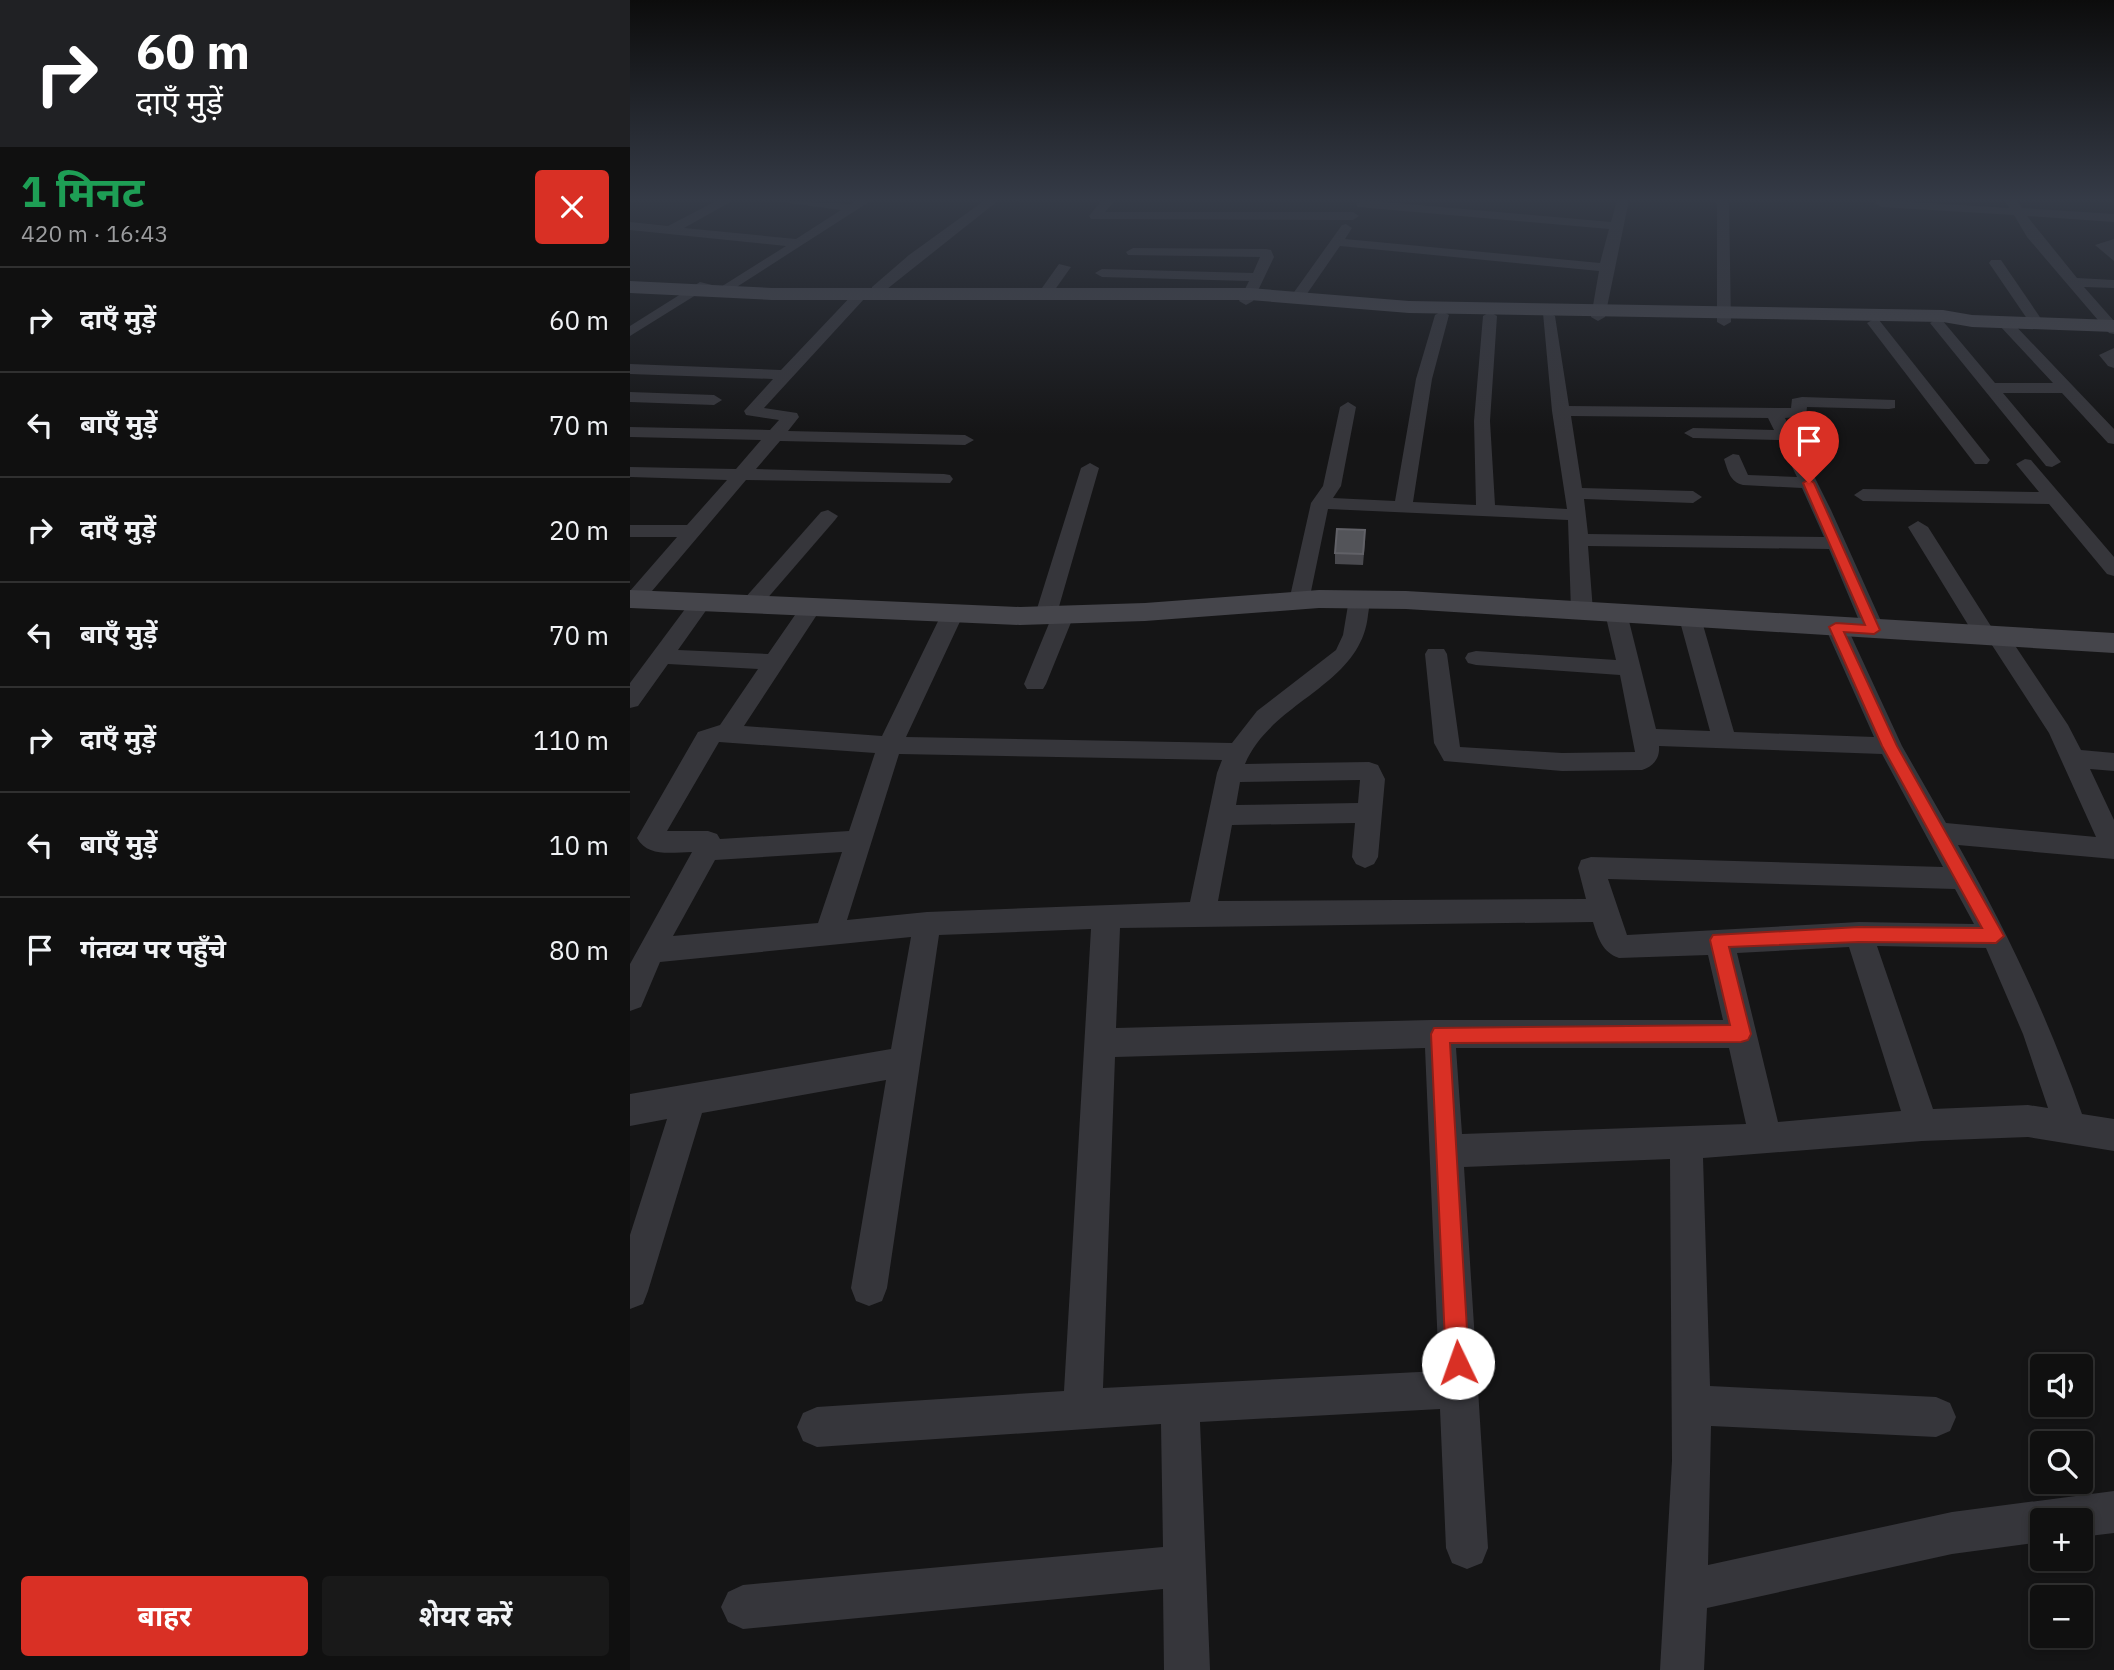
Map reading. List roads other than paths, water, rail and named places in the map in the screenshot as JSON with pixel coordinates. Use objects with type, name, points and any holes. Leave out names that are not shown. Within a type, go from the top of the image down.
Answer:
[{"type":"street","points":[[630,279],[722,289],[740,278]]},
{"type":"street","points":[[630,332],[742,278]]},
{"type":"street","points":[[632,599],[791,415],[752,411],[868,292],[887,278]]},
{"type":"street","points":[[1044,295],[1057,278]]},
{"type":"street","points":[[1139,278],[1345,306],[1442,315],[1548,316],[1599,312]]},
{"type":"street","points":[[1245,292],[1254,278]]},
{"type":"street","points":[[1297,298],[1311,278]]},
{"type":"street","points":[[1599,312],[1604,278]]},
{"type":"street","points":[[1730,278],[1734,314]]},
{"type":"street","points":[[2007,278],[2037,323]]},
{"type":"street","points":[[2070,278],[2112,327]]},
{"type":"street","points":[[2074,282],[2114,284]]},
{"type":"street","points":[[630,287],[1044,295],[1245,292],[1345,306]]},
{"type":"street","points":[[1381,309],[1943,316],[1972,321]]},
{"type":"street","points":[[1734,314],[1874,323],[1972,321],[2112,327]]},
{"type":"street","points":[[1403,507],[1424,379],[1442,315]]},
{"type":"street","points":[[1486,510],[1482,421],[1490,316]]},
{"type":"street","points":[[1548,316],[1577,515],[1583,611]]},
{"type":"street","points":[[2004,322],[2114,439]]},
{"type":"street","points":[[1874,323],[1929,390],[1981,460]]},
{"type":"street","points":[[1937,323],[2052,462]]},
{"type":"street","points":[[2114,353],[2107,355],[2114,363]]},
{"type":"street","points":[[630,369],[785,375]]},
{"type":"street","points":[[1989,388],[2066,388]]},
{"type":"street","points":[[630,397],[714,400]]},
{"type":"street","points":[[1560,411],[1774,413],[1800,412],[1798,403],[1802,402],[1889,404]]},
{"type":"street","points":[[1299,601],[1320,503],[1332,486],[1348,407]]},
{"type":"street","points":[[1774,413],[1809,483],[1874,630]]},
{"type":"street","points":[[630,432],[965,440]]},
{"type":"street","points":[[1693,433],[1784,435]]},
{"type":"street","points":[[1733,459],[1738,475],[1743,480],[1809,483]]},
{"type":"street","points":[[2025,464],[2114,570]]},
{"type":"street","points":[[1035,684],[1055,615],[1090,468]]},
{"type":"street","points":[[630,472],[944,479]]},
{"type":"street","points":[[1573,493],[1693,497]]},
{"type":"street","points":[[1863,495],[2054,498]]},
{"type":"street","points":[[1320,503],[1577,515]]},
{"type":"street","points":[[751,604],[828,516]]},
{"type":"street","points":[[1918,527],[1992,636],[2048,711],[2114,848],[1940,833]]},
{"type":"street","points":[[630,531],[691,531]]},
{"type":"street","points":[[1579,540],[1835,542]]},
{"type":"street","points":[[632,599],[1055,615],[1359,599],[2114,643]]},
{"type":"street","points":[[1202,913],[1233,762],[1247,734],[1349,649],[1354,636],[1359,599]]},
{"type":"street","points":[[630,701],[701,602]]},
{"type":"street","points":[[727,733],[811,607]]},
{"type":"street","points":[[828,934],[890,745],[953,613]]},
{"type":"street","points":[[1436,653],[1446,743],[1453,755],[1548,762],[1642,761],[1647,757],[1646,737],[1616,614]]},
{"type":"street","points":[[1690,618],[1724,739]]},
{"type":"street","points":[[1836,627],[1890,746],[1996,936],[2038,1034],[2070,1126]]},
{"type":"street","points":[[662,656],[774,662]]},
{"type":"street","points":[[1476,658],[1628,668]]},
{"type":"street","points":[[630,998],[650,951],[707,850],[708,841],[655,842],[650,838],[709,736],[727,733],[890,745],[1369,771],[1373,779],[1365,857]]},
{"type":"street","points":[[1646,737],[1890,746]]},
{"type":"street","points":[[2072,758],[2114,762]]},
{"type":"street","points":[[1221,815],[1369,813]]},
{"type":"street","points":[[707,850],[859,841]]},
{"type":"street","points":[[1964,878],[1591,868],[1612,937],[1619,946],[1859,934],[1996,936]]},
{"type":"street","points":[[650,951],[927,924],[1106,919],[1202,913],[1603,910]]},
{"type":"street","points":[[1083,1409],[1098,1043],[1106,919]]},
{"type":"street","points":[[869,1288],[927,924]]},
{"type":"street","points":[[1859,934],[1922,1125]]},
{"type":"street","points":[[1719,940],[1766,1139]]},
{"type":"street","points":[[1098,1043],[1440,1034],[1741,1034]]},
{"type":"street","points":[[1440,1034],[1467,1548]]},
{"type":"street","points":[[630,1110],[689,1102],[903,1062]]},
{"type":"street","points":[[630,1291],[689,1102]]},
{"type":"street","points":[[1446,1151],[1766,1139],[1922,1125],[2028,1121],[2114,1135]]},
{"type":"street","points":[[1682,1670],[1688,1591],[1690,1405],[1686,1142]]},
{"type":"street","points":[[817,1427],[1083,1409],[1459,1389]]},
{"type":"street","points":[[1180,1404],[1187,1670]]},
{"type":"street","points":[[1690,1405],[1936,1417]]},
{"type":"street","points":[[2093,1515],[2114,1512]]},
{"type":"street","points":[[1688,1591],[1952,1533],[2030,1523]]},
{"type":"street","points":[[743,1607],[1184,1566]]}]
